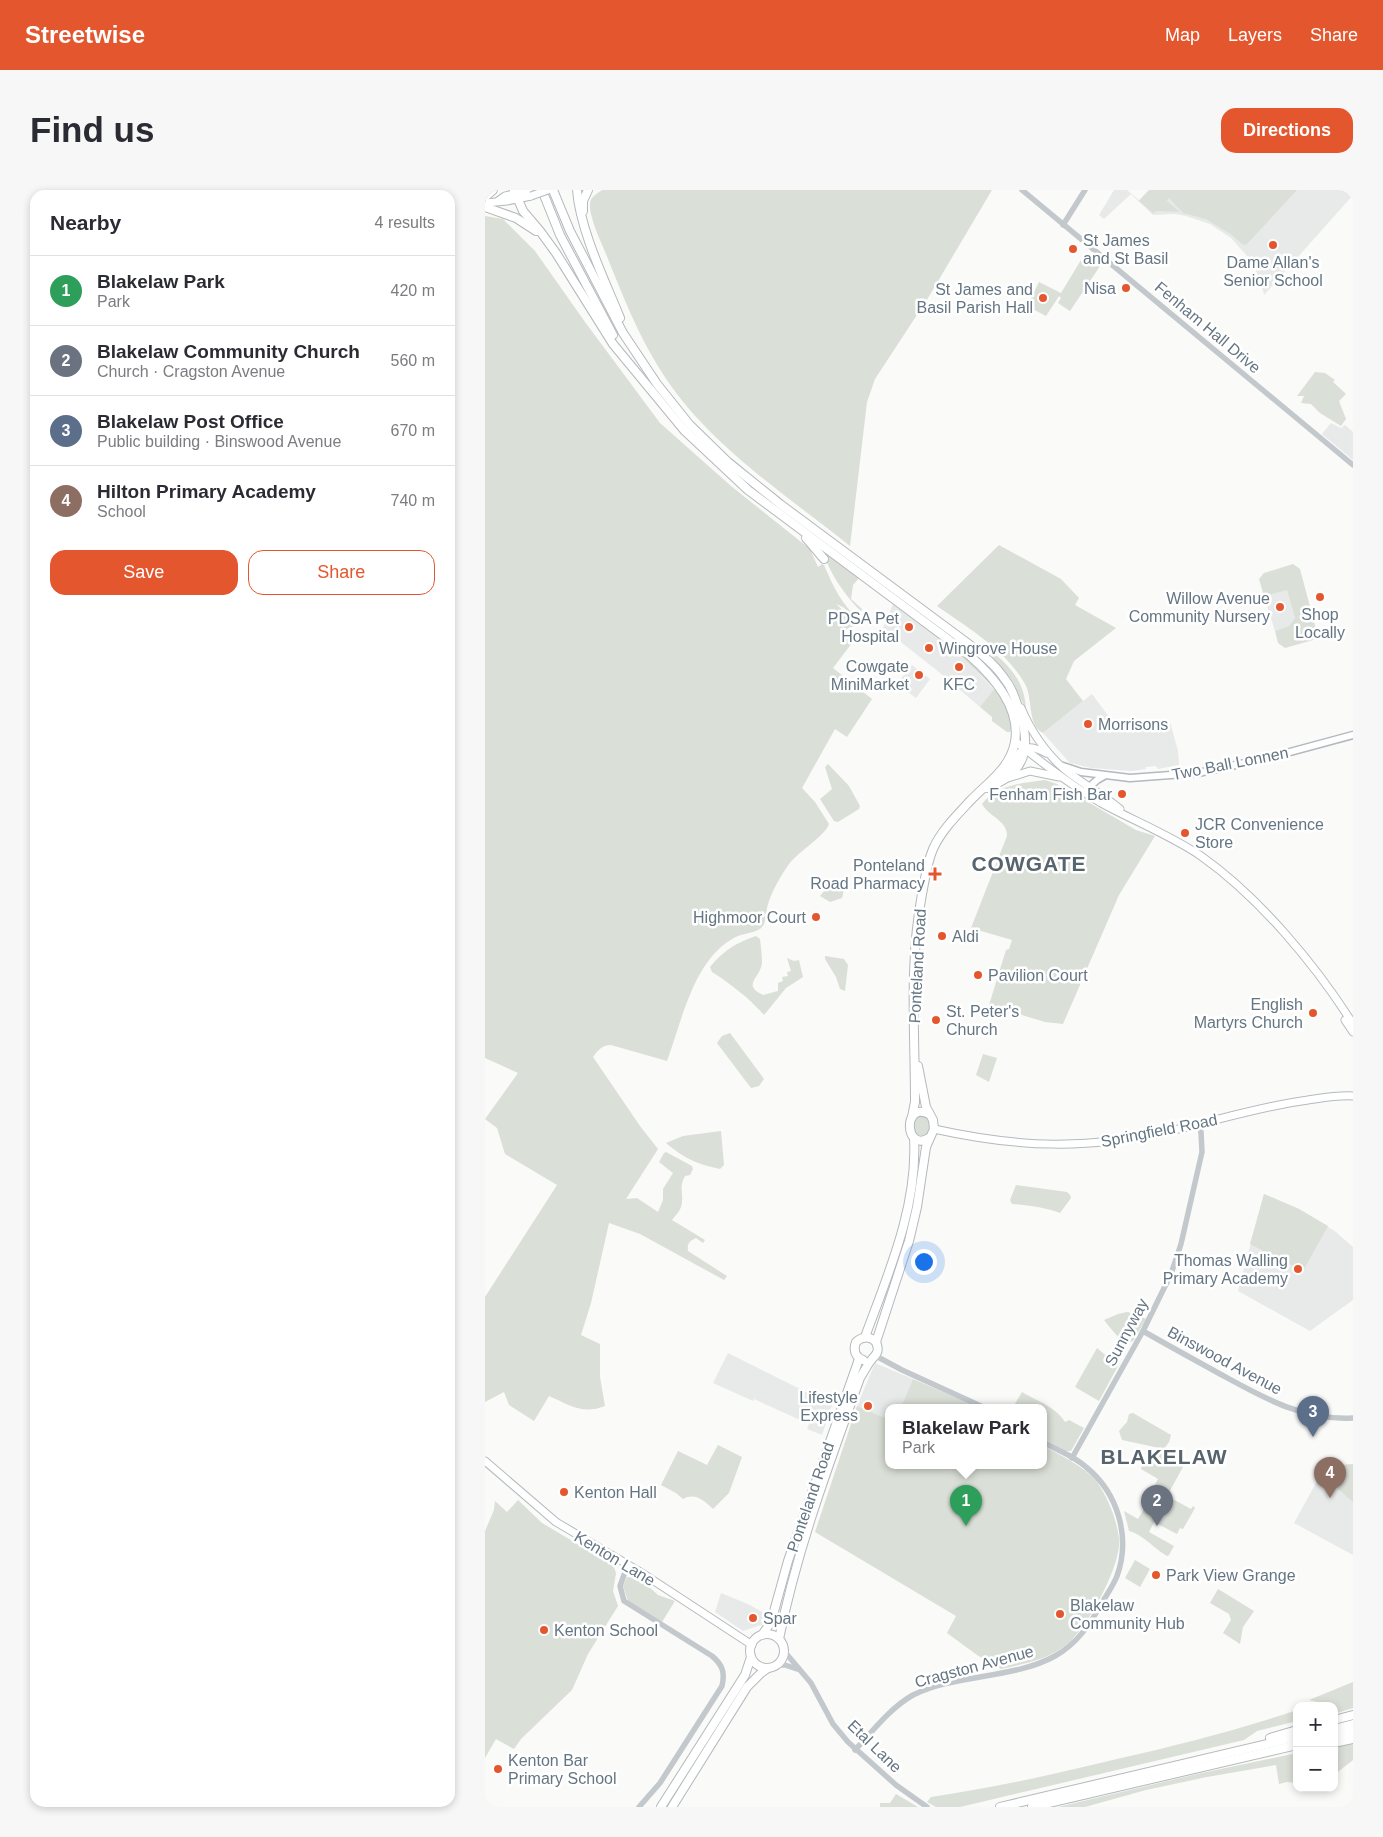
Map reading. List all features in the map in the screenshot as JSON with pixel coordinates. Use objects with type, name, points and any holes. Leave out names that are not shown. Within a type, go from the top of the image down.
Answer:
[{"type":"highway","points":[[485,197],[493,190]]},
{"type":"highway","points":[[542,190],[560,235],[600,312],[631,365]]},
{"type":"highway","points":[[553,190],[570,231],[613,316],[639,359],[689,424],[728,462],[795,515],[974,648],[993,665],[1012,691],[1025,730],[1024,748],[1018,768],[1008,778]]},
{"type":"highway","points":[[577,190],[578,203],[584,225],[604,280],[639,359]]},
{"type":"highway","points":[[584,225],[583,201],[588,190]]},
{"type":"highway","points":[[515,194],[523,211],[540,230],[556,253],[613,344],[684,430],[748,490],[951,641],[987,672],[1011,708],[1015,724],[1015,741]]},
{"type":"highway","points":[[485,207],[509,214],[526,224],[556,253]]},
{"type":"highway","points":[[799,528],[824,559]]},
{"type":"highway","name":"Ponteland Road","points":[[912,1117],[915,1102],[913,992],[915,947],[919,906],[927,864],[940,837],[950,824],[971,800],[985,788],[1009,759],[1015,741]]},
{"type":"highway","name":"Ponteland Road","points":[[985,788],[1008,778]]},
{"type":"highway","name":"Ponteland Road","points":[[915,1045],[923,1097],[929,1114]]},
{"type":"highway","points":[[917,1112],[929,1114],[933,1120],[934,1129],[929,1138],[923,1141],[914,1138],[909,1130],[912,1117],[917,1112]]},
{"type":"highway","name":"Ponteland Road","points":[[762,1635],[771,1622],[788,1561],[859,1359],[856,1356],[855,1346],[859,1339],[865,1337],[899,1244],[912,1179],[914,1138]]},
{"type":"highway","name":"Ponteland Road","points":[[779,1639],[787,1596],[817,1498],[860,1378],[878,1348],[876,1342],[909,1241],[929,1138]]},
{"type":"highway","points":[[865,1337],[869,1337],[876,1342]]},
{"type":"highway","points":[[859,1359],[873,1358]]},
{"type":"highway","points":[[661,1807],[745,1675],[751,1657],[751,1645],[762,1635],[773,1635],[779,1639],[784,1656],[778,1665],[768,1668],[747,1687],[671,1807]]},
{"type":"highway","points":[[751,1657],[756,1664],[768,1668]]},
{"type":"highway","points":[[1338,1719],[1353,1715]]},
{"type":"highway","points":[[1338,1728],[1353,1724]]},
{"type":"highway","points":[[1234,1755],[1293,1732]]},
{"type":"highway","points":[[1338,1735],[1353,1732]]},
{"type":"highway","points":[[1032,1807],[1293,1738]]},
{"type":"highway","points":[[1338,1742],[1353,1739]]},
{"type":"highway","points":[[1001,1807],[1234,1755],[1293,1746]]},
{"type":"highway","points":[[1234,1755],[1293,1750]]},
{"type":"main road","points":[[485,203],[507,202],[515,194],[548,190]]},
{"type":"main road","points":[[1012,691],[1032,732],[1058,763],[1117,811],[1192,851],[1235,883],[1261,908],[1293,944],[1317,973],[1353,1024]]},
{"type":"main road","name":"Two Ball Lonnen","points":[[1058,763],[1073,770],[1105,776],[1153,777],[1198,773],[1269,758],[1353,735]]},
{"type":"main road","points":[[1015,741],[1064,778]]},
{"type":"main road","points":[[991,781],[1004,776],[1024,748],[1031,747],[1051,756]]},
{"type":"main road","points":[[1008,778],[1030,771],[1064,778],[1086,787],[1125,815]]},
{"type":"main road","points":[[1086,787],[1093,774]]},
{"type":"main road","points":[[1086,787],[1105,776]]},
{"type":"main road","points":[[1337,1001],[1353,1032]]},
{"type":"main road","name":"Springfield Road","points":[[934,1129],[1008,1142],[1080,1144],[1139,1137],[1265,1107],[1326,1097],[1353,1096]]},
{"type":"main road","name":"Kenton Lane","points":[[485,1461],[555,1522],[628,1564],[751,1645]]},
{"type":"street","name":"Fenham Hall Drive","points":[[1022,190],[1353,465]]},
{"type":"street","points":[[1063,225],[1085,190]]},
{"type":"street","name":"Sunnyway","points":[[1072,1458],[1143,1332],[1171,1274],[1181,1244],[1202,1152],[1198,1124]]},
{"type":"street","name":"Binswood Avenue","points":[[1143,1332],[1277,1404],[1311,1415],[1353,1418]]},
{"type":"street","points":[[873,1358],[976,1404]]},
{"type":"street","points":[[1047,1444],[1072,1458]]},
{"type":"street","name":"Cragston Avenue","points":[[855,1750],[894,1708],[913,1695],[935,1687],[1039,1663],[1065,1650],[1087,1628],[1117,1578],[1122,1559],[1122,1524],[1113,1502],[1099,1479],[1083,1464],[1072,1458]]},
{"type":"street","points":[[628,1564],[620,1586],[624,1601],[712,1656],[720,1662],[724,1670],[724,1678],[717,1694],[660,1784],[639,1807]]},
{"type":"street","name":"Etal Lane","points":[[784,1651],[811,1683],[839,1732],[855,1750],[896,1785],[925,1806]]},
{"type":"street","points":[[778,1665],[793,1666],[799,1670]]},
{"type":"shaded area","points":[[602,190],[992,190],[928,298],[875,379],[867,402],[850,546],[748,466],[700,421],[679,397],[645,343],[598,236],[593,222],[590,202]]},
{"type":"shaded area","name":"Dame Allan's Senior School","points":[[1114,190],[1127,190],[1139,200],[1149,190],[1353,190],[1353,195],[1264,295],[1260,279],[1249,258],[1231,238],[1210,224],[1175,214],[1153,215],[1131,194],[1104,219],[1099,215]]},
{"type":"shaded area","points":[[1149,190],[1297,190],[1246,245],[1206,219],[1183,213],[1169,198],[1160,209],[1167,201],[1180,212],[1157,211],[1153,213],[1139,201]]},
{"type":"shaded area","points":[[485,216],[503,219],[535,251],[660,423],[731,486],[810,549],[818,567],[822,564],[824,565],[843,602],[861,621],[860,623],[843,607],[836,604],[858,624],[847,629],[843,635],[852,643],[833,668],[872,699],[847,737],[835,729],[802,788],[815,802],[829,824],[827,828],[789,864],[771,896],[763,926],[758,930],[738,936],[726,943],[711,957],[702,970],[688,999],[667,1061],[611,1045],[600,1048],[593,1057],[658,1149],[626,1199],[637,1198],[658,1212],[663,1200],[663,1189],[673,1173],[659,1162],[664,1153],[666,1152],[692,1166],[693,1169],[690,1175],[685,1176],[682,1183],[681,1207],[672,1220],[705,1240],[703,1243],[696,1238],[692,1240],[688,1245],[688,1251],[727,1276],[724,1280],[640,1234],[609,1223],[591,1303],[581,1335],[600,1344],[600,1377],[605,1406],[589,1410],[576,1408],[549,1396],[534,1421],[509,1405],[504,1392],[485,1402],[485,1297],[557,1185],[505,1154],[497,1128],[485,1119],[518,1073],[485,1058]]},
{"type":"shaded area","points":[[1087,259],[1092,263],[1096,259],[1102,263],[1070,311],[1058,303],[1061,298],[1059,296],[1046,316],[1027,306],[1039,282],[1061,293],[1081,260],[1084,263]]},
{"type":"shaded area","points":[[1315,372],[1325,373],[1335,380],[1333,382],[1346,394],[1339,401],[1346,419],[1341,426],[1320,413],[1311,404],[1301,403],[1304,396],[1297,396]]},
{"type":"shaded area","points":[[1331,423],[1341,428],[1345,425],[1353,432],[1353,460],[1322,434]]},
{"type":"shaded area","points":[[999,545],[1061,579],[1079,598],[1075,605],[1116,628],[1074,661],[1066,679],[1083,701],[1043,733],[1038,729],[1032,718],[1025,684],[1008,661],[985,640],[937,606]]},
{"type":"shaded area","points":[[824,551],[968,658],[980,668],[994,686],[955,651],[859,578],[853,585],[851,599],[862,609],[861,611],[850,599],[838,583]]},
{"type":"shaded area","points":[[1293,564],[1300,569],[1317,633],[1313,640],[1285,648],[1278,643],[1275,631],[1289,626],[1295,618],[1287,590],[1264,596],[1259,579],[1264,573]]},
{"type":"shaded area","name":"Willow Avenue Community Nursery","points":[[1287,589],[1295,618],[1289,626],[1275,631],[1264,596]]},
{"type":"shaded area","points":[[893,604],[955,651],[994,689],[980,707],[883,628]]},
{"type":"shaded area","points":[[981,643],[1006,664],[1018,679],[1025,699],[1026,710],[1013,682]]},
{"type":"shaded area","points":[[912,665],[930,679],[916,698],[897,684]]},
{"type":"shaded area","points":[[994,689],[1005,703],[1010,715],[1010,732],[1007,732],[992,721],[992,717],[980,707]]},
{"type":"shaded area","points":[[1092,694],[1112,721],[1120,728],[1170,722],[1178,751],[1179,765],[1158,769],[1156,766],[1146,767],[1146,769],[1132,771],[1091,768],[1070,763],[1043,733]]},
{"type":"shaded area","points":[[828,764],[849,786],[860,806],[859,809],[838,822],[834,821],[820,799],[832,789],[825,767]]},
{"type":"shaded area","points":[[1045,780],[1057,784],[1136,830],[1155,836],[1119,895],[1063,1024],[1045,1022],[989,1005],[1006,950],[1009,949],[1012,940],[971,928],[1007,836],[1001,822],[982,804],[1002,789]]},
{"type":"shaded area","points":[[832,882],[840,890],[844,890],[842,898],[830,902],[820,896]]},
{"type":"shaded area","points":[[756,936],[760,939],[762,963],[753,988],[763,995],[778,991],[778,983],[783,981],[782,977],[788,976],[787,972],[791,971],[787,958],[794,961],[799,960],[803,977],[786,988],[764,1015],[726,981],[712,972],[710,967],[731,948]]},
{"type":"shaded area","points":[[825,956],[844,959],[848,965],[845,991],[840,989]]},
{"type":"shaded area","points":[[730,1033],[764,1079],[759,1086],[751,1088],[717,1043],[722,1036]]},
{"type":"shaded area","points":[[983,1054],[997,1058],[989,1082],[976,1075]]},
{"type":"shaded area","points":[[922,1116],[929,1119],[932,1126],[929,1133],[922,1136],[915,1133],[912,1126],[915,1119]]},
{"type":"shaded area","points":[[721,1131],[724,1165],[720,1169],[691,1160],[666,1143],[683,1136]]},
{"type":"shaded area","points":[[1016,1185],[1067,1192],[1071,1198],[1060,1213],[1037,1207],[1012,1204],[1010,1200]]},
{"type":"shaded area","name":"Thomas Walling Primary Academy","points":[[1264,1194],[1299,1209],[1336,1232],[1353,1247],[1353,1300],[1310,1331],[1238,1291]]},
{"type":"shaded area","points":[[1264,1194],[1299,1209],[1328,1226],[1303,1271],[1250,1244]]},
{"type":"shaded area","points":[[1127,1312],[1137,1314],[1146,1319],[1133,1341],[1129,1342],[1121,1339],[1104,1320]]},
{"type":"shaded area","points":[[1097,1348],[1118,1366],[1099,1401],[1075,1387]]},
{"type":"shaded area","points":[[728,1353],[832,1405],[822,1435],[807,1429],[809,1424],[713,1383]]},
{"type":"shaded area","points":[[875,1363],[913,1379],[902,1404],[885,1404],[885,1418],[857,1406]]},
{"type":"shaded area","points":[[913,1379],[972,1404],[902,1404]]},
{"type":"shaded area","points":[[1022,1392],[1044,1404],[1015,1404]]},
{"type":"shaded area","points":[[857,1406],[885,1418],[885,1469],[1047,1469],[1047,1448],[1079,1466],[1097,1482],[1114,1517],[1119,1539],[1115,1565],[1109,1580],[1083,1627],[1058,1651],[1042,1658],[1001,1669],[977,1655],[947,1633],[956,1616],[815,1532]]},
{"type":"shaded area","points":[[1047,1406],[1057,1412],[1065,1422],[1069,1420],[1084,1428],[1071,1451],[1066,1451],[1047,1441]]},
{"type":"shaded area","points":[[1133,1413],[1171,1435],[1164,1449],[1122,1440],[1119,1431],[1127,1422],[1129,1414]]},
{"type":"shaded area","points":[[718,1445],[742,1457],[729,1493],[713,1509],[700,1498],[692,1496],[683,1499],[661,1485],[678,1451],[707,1465]]},
{"type":"shaded area","points":[[1154,1450],[1183,1467],[1167,1496],[1191,1509],[1193,1506],[1195,1508],[1183,1529],[1180,1528],[1177,1534],[1154,1522],[1149,1532],[1174,1546],[1167,1556],[1139,1535],[1129,1531],[1124,1511],[1138,1519],[1152,1495],[1150,1494],[1158,1479],[1141,1469],[1143,1462],[1147,1462]]},
{"type":"shaded area","points":[[1327,1463],[1353,1464],[1353,1555],[1294,1523]]},
{"type":"shaded area","points":[[1327,1463],[1353,1464],[1353,1502],[1321,1474]]},
{"type":"shaded area","name":"Kenton School","points":[[518,1500],[542,1523],[613,1565],[616,1573],[613,1591],[618,1606],[588,1654],[572,1690],[521,1739],[514,1749],[496,1739],[485,1758],[485,1531],[494,1510],[495,1501],[507,1512]]},
{"type":"shaded area","points":[[1135,1560],[1150,1569],[1140,1587],[1125,1578]]},
{"type":"shaded area","points":[[627,1577],[639,1578],[658,1595],[675,1601],[662,1622],[628,1601],[623,1586]]},
{"type":"shaded area","points":[[1218,1589],[1254,1611],[1243,1627],[1240,1644],[1223,1633],[1231,1620],[1229,1614],[1210,1603]]},
{"type":"shaded area","points":[[721,1593],[750,1605],[769,1616],[768,1620],[764,1624],[743,1631],[715,1612]]},
{"type":"shaded area","points":[[1353,1682],[1353,1708],[1338,1713],[1338,1702],[1309,1700]]},
{"type":"shaded area","points":[[1293,1711],[1293,1722],[1257,1731],[1244,1740],[960,1807],[936,1807],[927,1802],[931,1797],[1071,1770],[1230,1731]]},
{"type":"shaded area","points":[[1353,1742],[1353,1760],[1338,1772],[1338,1747],[1338,1745]]},
{"type":"shaded area","points":[[1293,1754],[1293,1783],[1279,1784],[1276,1765],[1146,1790],[1085,1807],[1058,1807],[1197,1774]]},
{"type":"shaded area","points":[[896,1794],[918,1807],[880,1807],[880,1803],[890,1803]]},
{"type":"place","name":"Dame Allan's Senior School","points":[[1273,245]]},
{"type":"place","name":"St James and St Basil","points":[[1073,249]]},
{"type":"place","name":"Nisa","points":[[1126,288]]},
{"type":"place","name":"St James and Basil Parish Hall","points":[[1043,298]]},
{"type":"place","name":"Shop Locally","points":[[1320,597]]},
{"type":"place","name":"Willow Avenue Community Nursery","points":[[1280,607]]},
{"type":"place","name":"PDSA Pet Hospital","points":[[909,627]]},
{"type":"place","name":"Wingrove House","points":[[929,648]]},
{"type":"place","name":"KFC","points":[[959,667]]},
{"type":"place","name":"Cowgate MiniMarket","points":[[919,675]]},
{"type":"place","name":"Morrisons","points":[[1088,724]]},
{"type":"place","name":"Fenham Fish Bar","points":[[1122,794]]},
{"type":"place","name":"JCR Convenience Store","points":[[1185,833]]},
{"type":"place","name":"Ponteland Road Pharmacy","points":[[935,874]]},
{"type":"place","name":"Highmoor Court","points":[[816,917]]},
{"type":"place","name":"Aldi","points":[[942,936]]},
{"type":"place","name":"Pavilion Court","points":[[978,975]]},
{"type":"place","name":"English Martyrs Church","points":[[1313,1013]]},
{"type":"place","name":"St. Peter's Church","points":[[936,1020]]},
{"type":"place","name":"Thomas Walling Primary Academy","points":[[1298,1269]]},
{"type":"place","name":"Lifestyle Express","points":[[868,1406]]},
{"type":"place","name":"Blakelaw Post Office","points":[[1313,1437]]},
{"type":"place","name":"Kenton Hall","points":[[564,1492]]},
{"type":"place","name":"Hilton Primary Academy","points":[[1330,1498]]},
{"type":"place","name":"Blakelaw Park","points":[[966,1526]]},
{"type":"place","name":"Blakelaw Community Church","points":[[1157,1526]]},
{"type":"place","name":"Park View Grange","points":[[1156,1575]]},
{"type":"place","name":"Blakelaw Community Hub","points":[[1060,1614]]},
{"type":"place","name":"Spar","points":[[753,1618]]},
{"type":"place","name":"Kenton School","points":[[544,1630]]},
{"type":"place","name":"Kenton Bar Primary School","points":[[498,1769]]},
{"type":"district","name":"COWGATE","points":[[1029,864]]},
{"type":"district","name":"BLAKELAW","points":[[1164,1457]]}]
